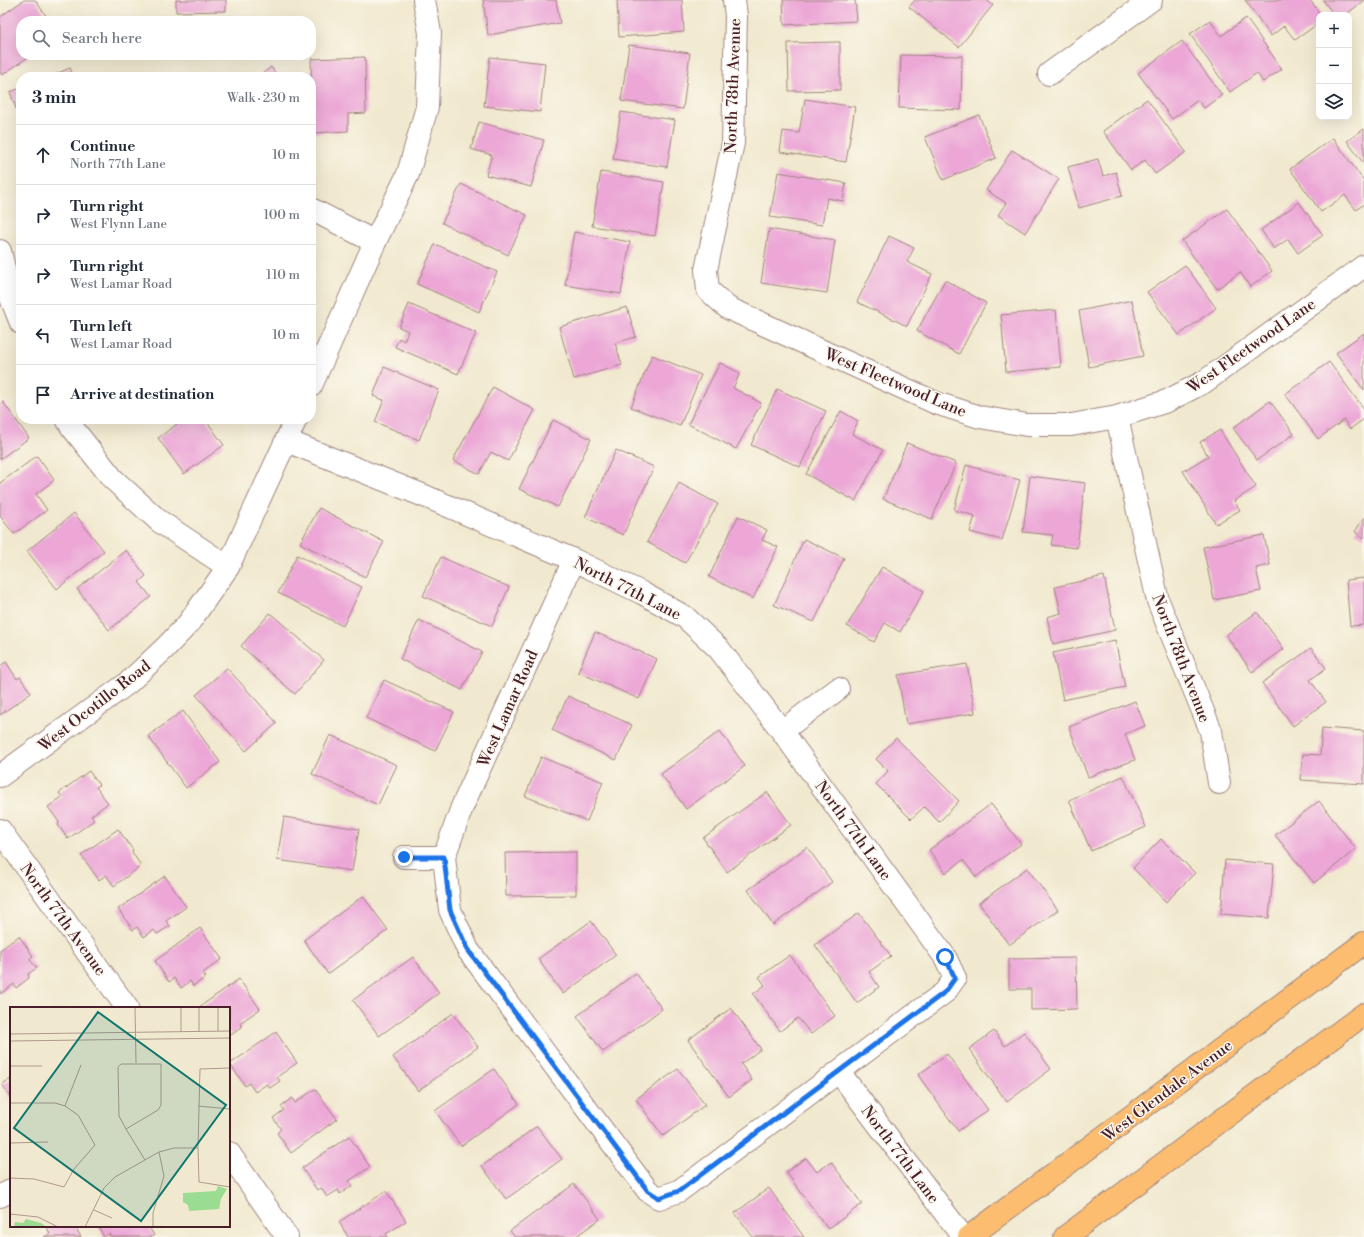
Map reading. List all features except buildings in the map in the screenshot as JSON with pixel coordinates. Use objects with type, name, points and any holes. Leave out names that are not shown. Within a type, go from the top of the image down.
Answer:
[{"type":"main road","name":"West Glendale Avenue","points":[[969,1237],[1364,943]]},
{"type":"main road","points":[[1065,1237],[1364,1014]]},
{"type":"street","points":[[316,375],[375,242],[408,174],[427,107],[430,33],[424,0]]},
{"type":"street","name":"North 78th Avenue","points":[[708,290],[706,270],[733,143],[736,16],[734,0]]},
{"type":"street","points":[[1049,74],[1151,0]]},
{"type":"street","points":[[316,212],[375,242]]},
{"type":"street","points":[[0,251],[11,298],[16,310]]},
{"type":"street","name":"West Fleetwood Lane","points":[[708,290],[728,308],[936,402],[980,417],[1027,425],[1071,425],[1117,417],[1167,401],[1204,382],[1364,266]]},
{"type":"street","name":"North 78th Avenue","points":[[1117,417],[1158,601],[1211,731],[1219,782]]},
{"type":"street","points":[[70,424],[113,479],[159,521],[228,567]]},
{"type":"street","name":"West Ocotillo Road","points":[[0,776],[128,683],[188,624],[228,567],[294,424]]},
{"type":"street","name":"North 77th Lane","points":[[287,441],[426,497],[574,560],[642,593],[685,617],[720,649],[782,731],[945,957],[955,978],[945,992],[840,1072],[963,1237]]},
{"type":"street","name":"West Lamar Road","points":[[574,560],[462,807],[444,857],[450,910],[468,950],[648,1191],[659,1198],[679,1191],[840,1072]]},
{"type":"street","points":[[782,731],[838,689]]},
{"type":"street","name":"North 77th Avenue","points":[[0,830],[126,1007]]},
{"type":"street","points":[[404,857],[444,857]]},
{"type":"street","points":[[230,1154],[287,1237]]},
{"type":"street","points":[[0,1196],[10,1191]]},
{"type":"route","points":[[404,857],[444,857],[450,910],[468,950],[648,1191],[659,1198],[679,1191],[945,992],[955,978],[945,957]]}]
